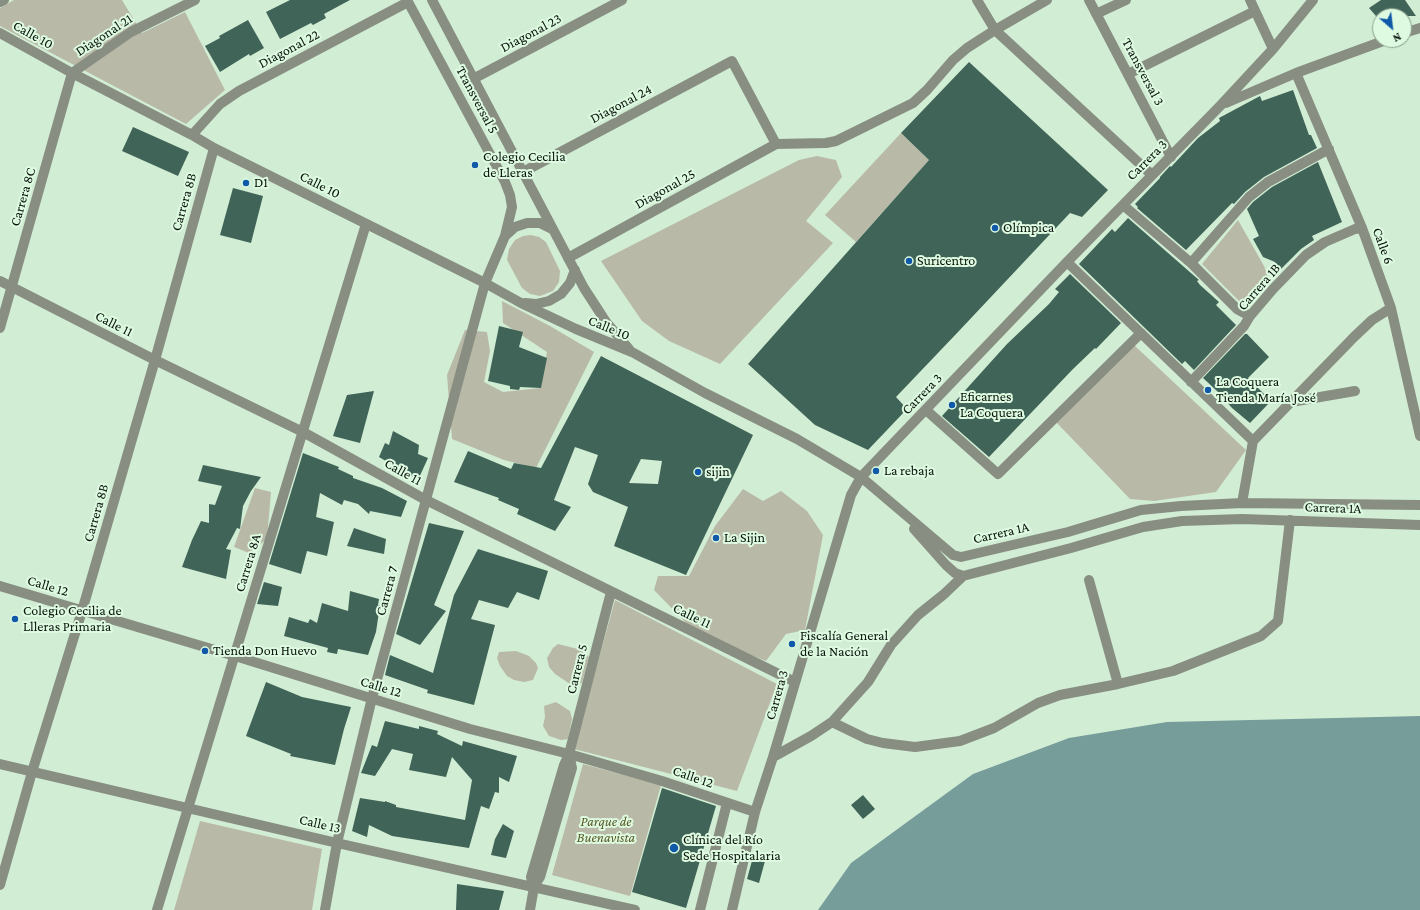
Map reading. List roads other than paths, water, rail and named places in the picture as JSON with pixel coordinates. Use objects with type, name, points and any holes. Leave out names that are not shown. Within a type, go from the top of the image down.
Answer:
[{"type":"street","points":[[0,2],[4,0]]},
{"type":"street","name":"Diagonal 21","points":[[72,73],[131,32],[195,0]]},
{"type":"street","name":"Transversal 5","points":[[432,0],[552,229]]},
{"type":"street","name":"Diagonal 23","points":[[473,79],[622,0]]},
{"type":"street","points":[[977,0],[995,30],[1152,175]]},
{"type":"street","points":[[776,144],[826,143],[836,141],[913,103],[927,90],[953,60],[967,48],[1047,0]]},
{"type":"street","name":"Transversal 3","points":[[1089,0],[1171,157]]},
{"type":"street","points":[[1096,14],[1126,0]]},
{"type":"street","points":[[1250,0],[1273,49]]},
{"type":"street","name":"Carrera 3","points":[[732,910],[755,812],[851,495],[861,477],[1123,204],[1221,105],[1273,49],[1313,0]]},
{"type":"street","name":"Transversal 5","points":[[408,1],[505,182],[510,195],[512,207],[505,236],[485,283]]},
{"type":"street","name":"Diagonal 22","points":[[192,135],[220,104],[239,91],[408,1]]},
{"type":"street","points":[[1128,74],[1255,10]]},
{"type":"street","name":"Calle 10","points":[[0,33],[214,148],[485,283],[521,303],[576,329],[632,352],[706,393],[797,439],[861,477],[889,500]]},
{"type":"street","points":[[1221,105],[1296,73],[1372,45]]},
{"type":"street","name":"Diagonal 24","points":[[523,172],[732,61],[776,144]]},
{"type":"street","name":"Carrera 8C","points":[[0,328],[72,73]]},
{"type":"street","name":"Calle 6","points":[[1296,73],[1362,228],[1391,308],[1420,436]]},
{"type":"street","name":"Diagonal 25","points":[[568,258],[776,144]]},
{"type":"street","name":"Carrera 8B","points":[[0,885],[32,772],[82,611],[155,360],[214,148]]},
{"type":"street","points":[[1191,263],[1254,193],[1268,182],[1329,149]]},
{"type":"street","points":[[1123,204],[1191,263],[1237,309],[1250,316]]},
{"type":"street","points":[[505,236],[515,227],[527,223],[540,223],[552,229]]},
{"type":"street","name":"Carrera 8A","points":[[157,910],[366,224]]},
{"type":"street","name":"Carrera 1B","points":[[1191,382],[1244,326],[1250,316],[1273,289],[1306,255],[1325,242],[1355,229],[1362,228]]},
{"type":"street","name":"Calle 10","points":[[552,229],[584,288],[606,322],[632,352]]},
{"type":"street","points":[[1067,262],[1253,441]]},
{"type":"street","points":[[521,303],[536,304],[549,301],[561,294],[570,283],[575,270]]},
{"type":"street","name":"Calle 11","points":[[0,281],[155,360],[303,432],[426,500],[795,682]]},
{"type":"street","name":"Carrera 7","points":[[326,910],[337,843],[372,698],[485,283]]},
{"type":"street","points":[[1242,502],[1253,441],[1363,328],[1372,320],[1391,308]]},
{"type":"street","points":[[926,410],[998,474],[1141,333]]},
{"type":"street","points":[[1291,402],[1355,391]]},
{"type":"street","points":[[889,500],[946,565],[955,573],[963,576]]},
{"type":"street","name":"Carrera 1A","points":[[889,500],[953,555],[961,556],[1068,532],[1141,510],[1242,502],[1420,505]]},
{"type":"street","name":"Carrera 1A","points":[[773,756],[811,736],[832,722],[868,682],[891,645],[918,616],[963,576],[1071,548],[1143,527],[1182,522],[1242,519],[1420,525]]},
{"type":"street","points":[[832,722],[867,739],[883,743],[915,747],[960,741],[994,728],[1038,703],[1060,695],[1118,684],[1173,671],[1261,636],[1278,621],[1290,520]]},
{"type":"street","points":[[1089,580],[1118,684]]},
{"type":"street","name":"Calle 12","points":[[0,586],[235,656],[470,729],[569,754],[662,781],[755,812]]},
{"type":"street","name":"Carrera 5","points":[[530,910],[534,887],[540,877],[572,768],[569,754],[611,592]]},
{"type":"street","name":"Calle 13","points":[[0,764],[189,807],[337,843],[635,910]]},
{"type":"street","points":[[700,910],[727,803]]},
{"type":"water","points":[[1420,716],[1420,910],[818,910],[851,863],[973,774],[1069,738],[1167,722]]},
{"type":"place","name":"Colegio Cecilia de Lleras","points":[[475,165]]},
{"type":"place","name":"D1","points":[[246,183]]},
{"type":"place","name":"Olímpica","points":[[995,228]]},
{"type":"place","name":"Suricentro","points":[[909,261]]},
{"type":"place","name":"La Coquera Tienda María José","points":[[1208,390]]},
{"type":"place","name":"Eficarnes La Coquera","points":[[952,405]]},
{"type":"place","name":"La rebaja","points":[[876,471]]},
{"type":"place","name":"sijin","points":[[698,472]]},
{"type":"place","name":"La Sijin","points":[[716,538]]},
{"type":"place","name":"Colegio Cecilia de Llleras Primaria","points":[[15,619]]},
{"type":"place","name":"Fiscalía General de la Nación","points":[[792,644]]},
{"type":"place","name":"Tienda Don Huevo","points":[[205,651]]},
{"type":"place","name":"Clínica del Río Sede Hospitalaria","points":[[674,848]]},
{"type":"park label","name":"Parque de Buenavista","points":[[606,830]]}]
